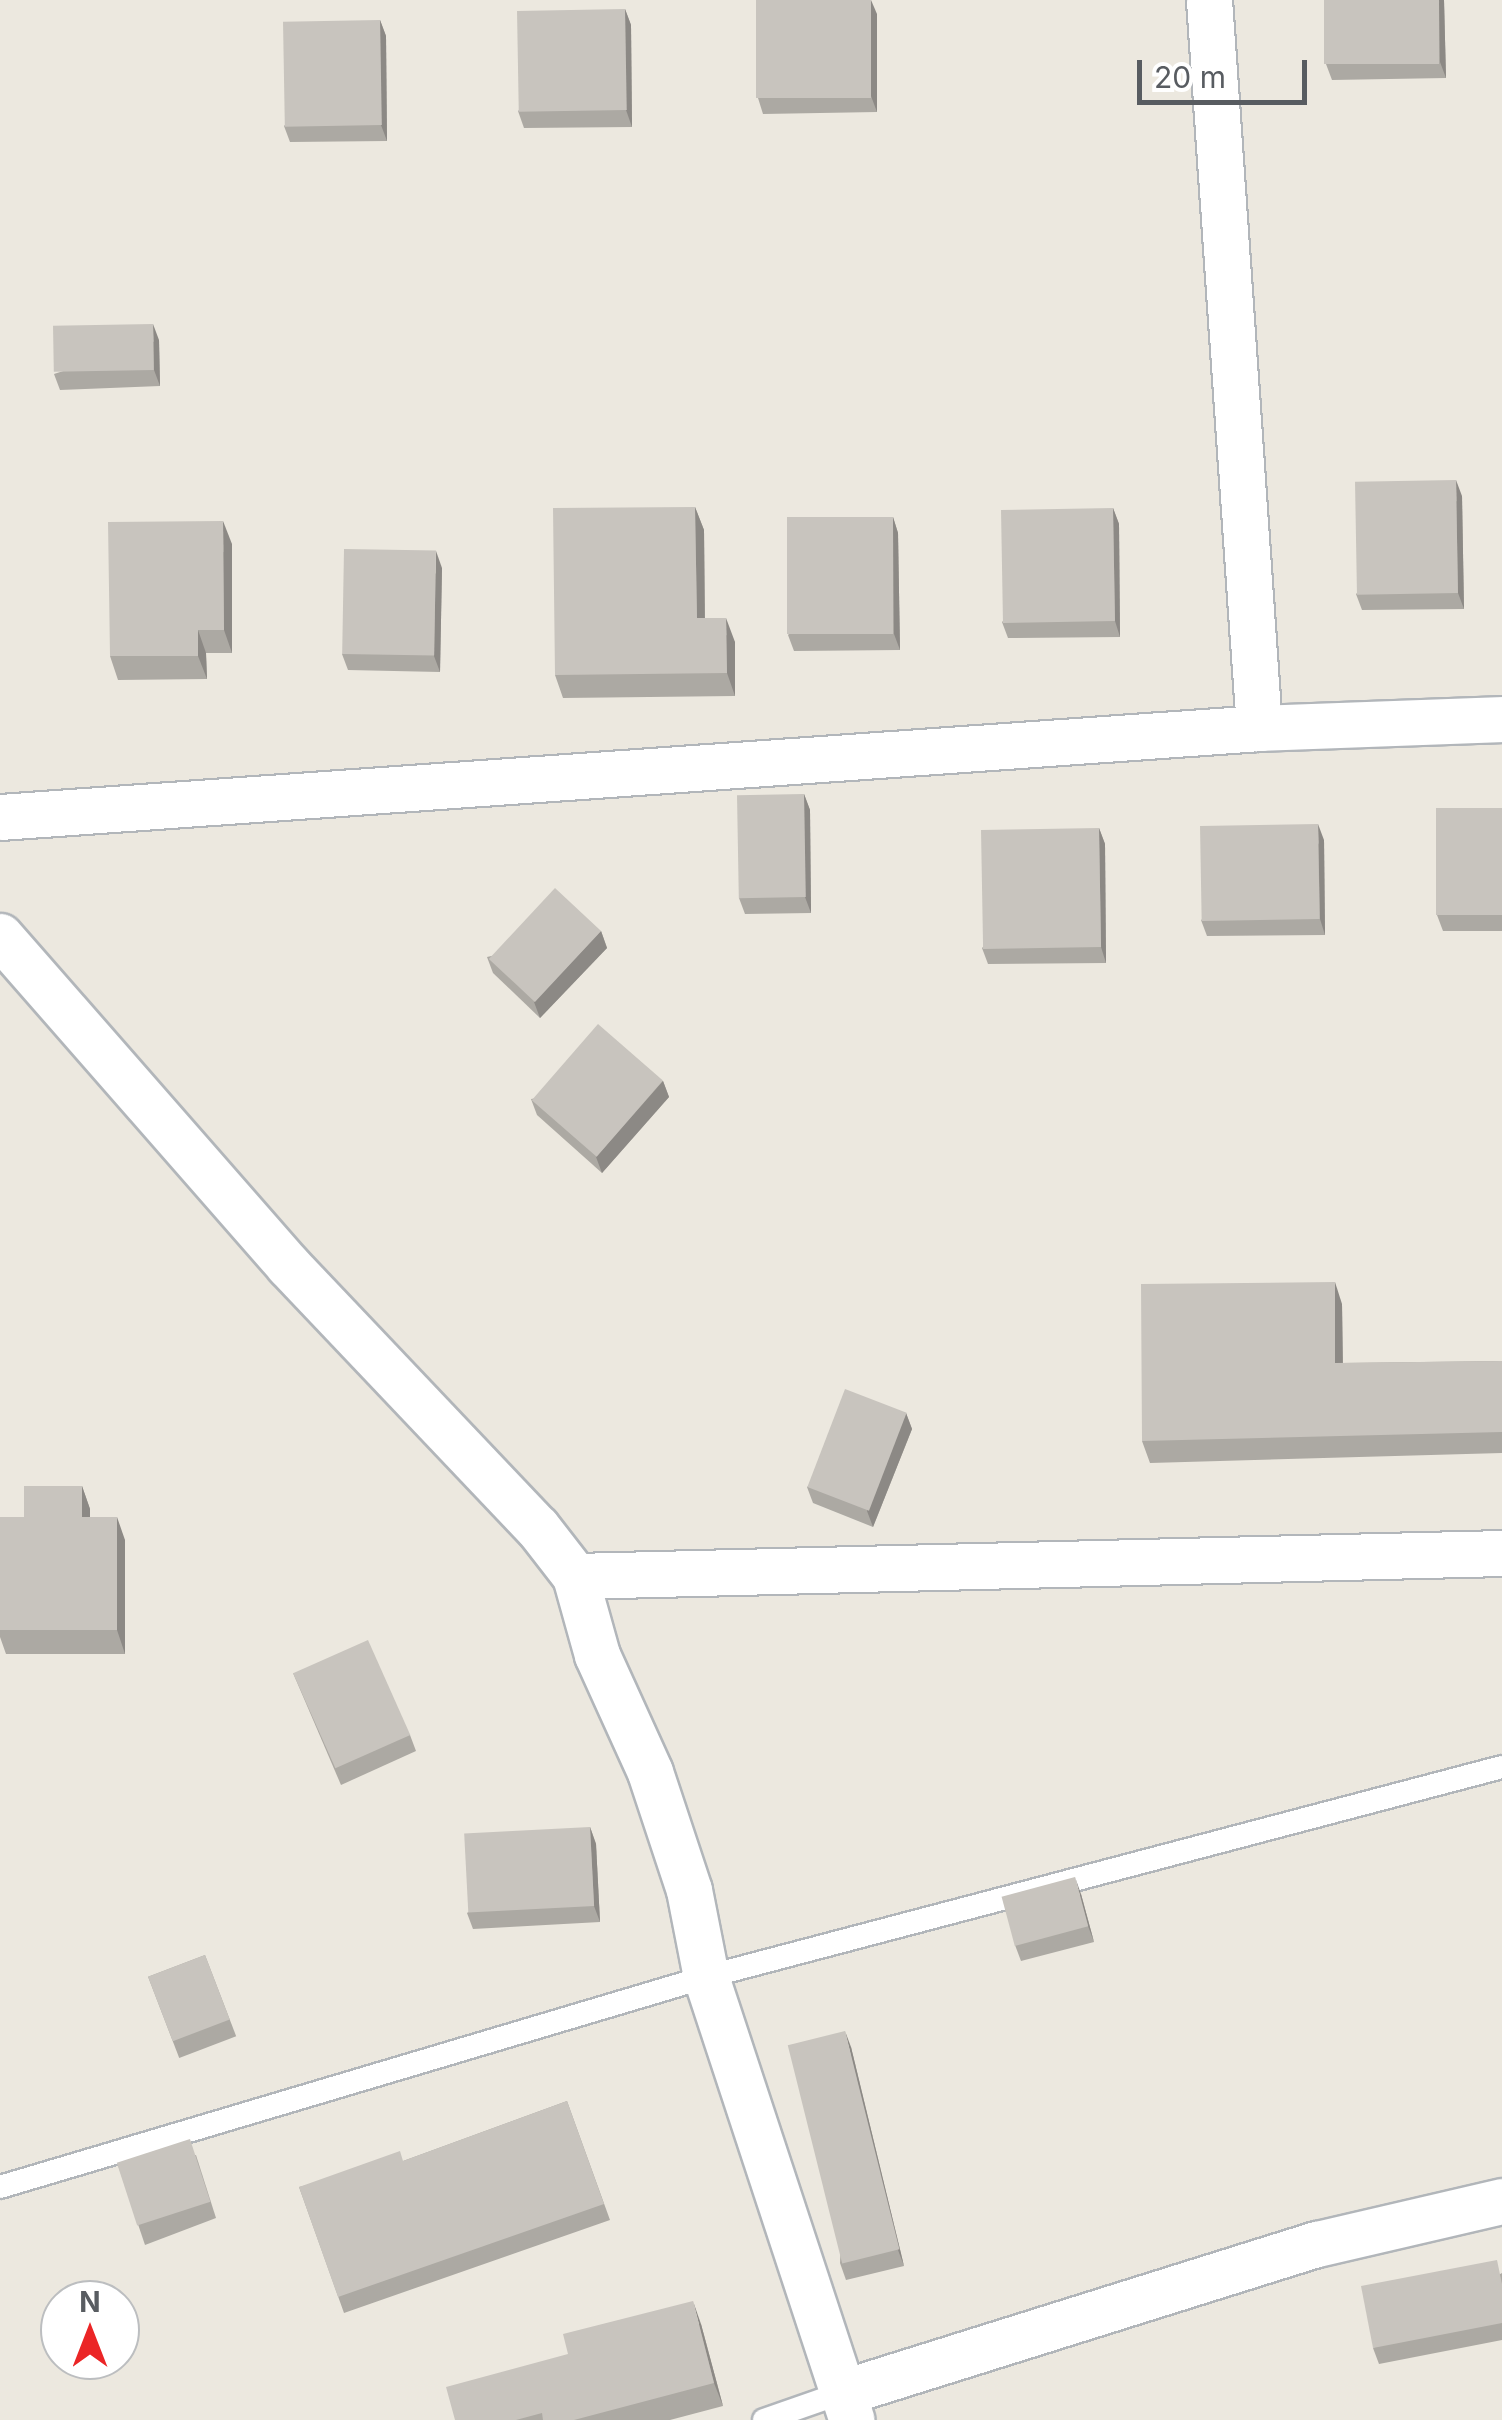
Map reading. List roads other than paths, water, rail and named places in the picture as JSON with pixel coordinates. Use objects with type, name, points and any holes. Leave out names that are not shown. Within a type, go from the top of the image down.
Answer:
[{"type":"street","points":[[1209,0],[1258,728]]},
{"type":"street","points":[[0,817],[1258,728],[1502,719]]},
{"type":"street","points":[[0,936],[288,1265],[536,1527],[575,1576],[597,1656],[650,1772],[689,1890],[706,1976],[848,2406],[1317,2244],[1502,2201]]},
{"type":"street","points":[[575,1576],[1502,1554]]},
{"type":"lane","points":[[0,2187],[706,1976],[1502,1768]]},
{"type":"lane","points":[[764,2420],[848,2406]]}]
